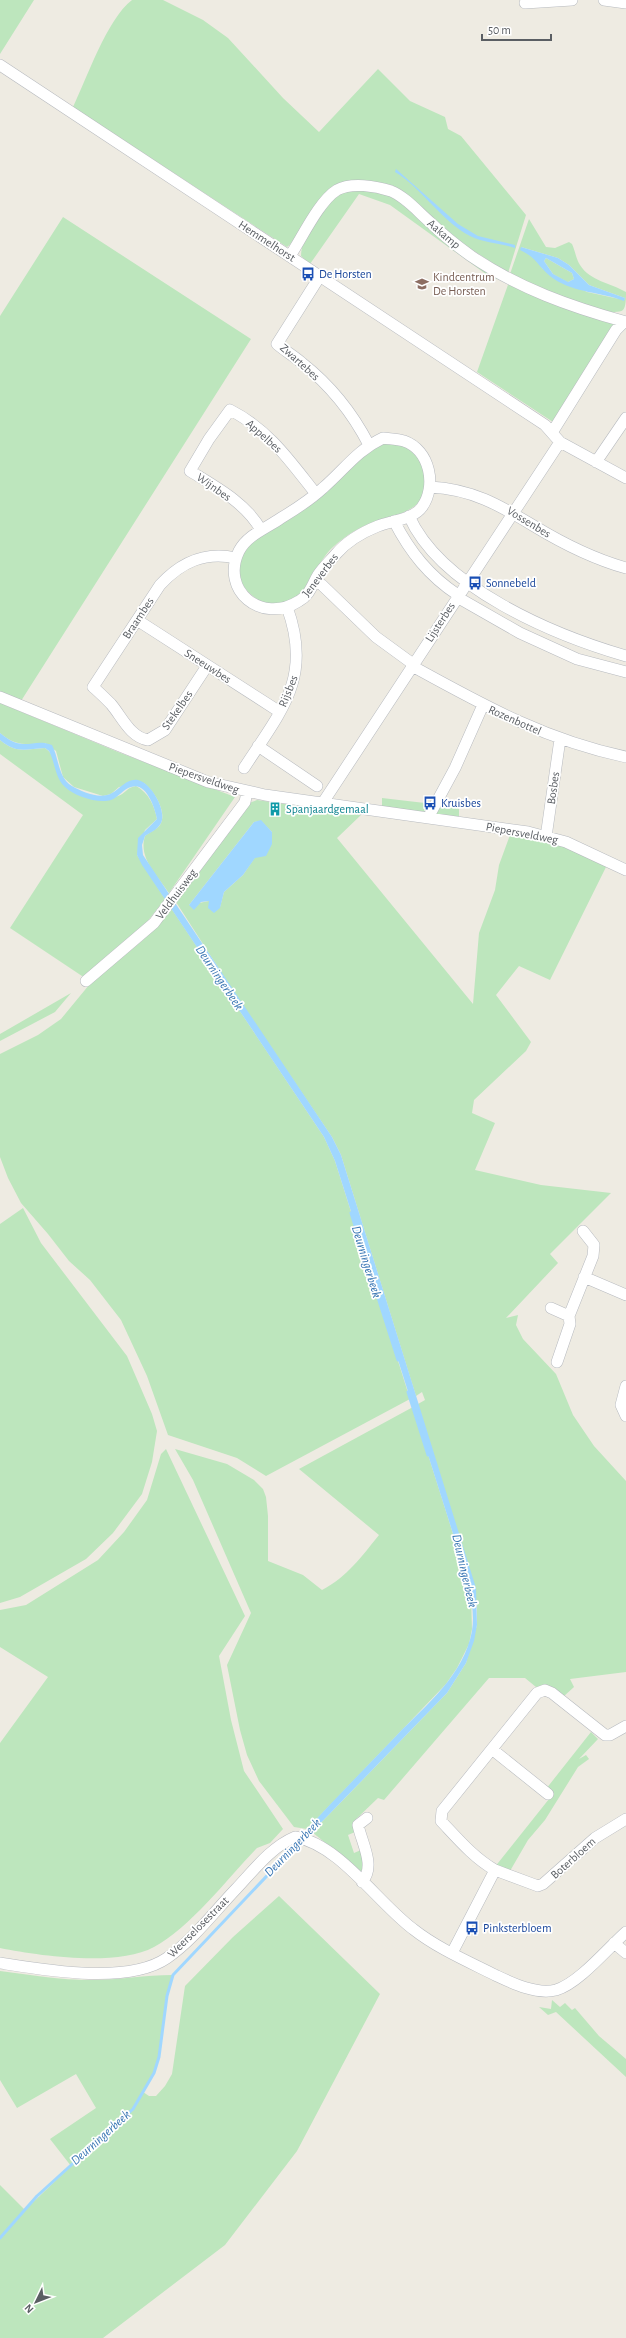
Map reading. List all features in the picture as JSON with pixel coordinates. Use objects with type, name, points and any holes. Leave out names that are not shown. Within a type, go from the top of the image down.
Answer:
[{"type":"street","points":[[525,4],[572,0]]},
{"type":"street","points":[[604,0],[626,3]]},
{"type":"street","name":"Hemmelhorst","points":[[0,65],[553,431]]},
{"type":"street","name":"Aakamp","points":[[290,256],[326,199],[338,189],[358,185],[391,192],[409,203],[442,233],[471,256],[507,277],[546,297],[625,322]]},
{"type":"street","name":"Zwartebes","points":[[320,276],[277,344],[302,363],[331,390],[348,411],[369,444]]},
{"type":"street","points":[[625,322],[616,330],[553,431],[560,442],[626,478]]},
{"type":"street","name":"Appelbes","points":[[208,439],[230,410],[250,420],[283,453],[316,494]]},
{"type":"street","points":[[596,462],[626,418]]},
{"type":"street","name":"Jeneverbes","points":[[383,438],[404,441],[416,448],[426,461],[430,472],[430,487],[422,507],[409,516],[380,525],[353,539],[331,559],[315,581],[309,594],[287,607],[273,610],[264,609],[246,598],[235,575],[236,558],[242,545],[261,530],[316,494],[369,444],[383,438]]},
{"type":"street","name":"Wijnbes","points":[[208,439],[190,471],[224,492],[256,522],[261,530]]},
{"type":"street","name":"Lijsterbes","points":[[322,804],[457,596],[560,442]]},
{"type":"street","name":"Vossenbes","points":[[430,487],[447,488],[479,496],[513,512],[568,544],[626,568]]},
{"type":"street","points":[[409,516],[419,534],[434,554],[447,568],[467,581],[512,610],[540,624],[597,648],[626,656]]},
{"type":"street","points":[[394,521],[417,559],[439,582],[457,596],[520,633],[577,659],[626,672]]},
{"type":"street","name":"Braambes","points":[[121,719],[112,705],[93,687],[160,585],[170,574],[185,563],[200,557],[226,556],[236,558]]},
{"type":"street","name":"Rozenbottel","points":[[315,581],[322,585],[376,637],[412,665],[520,724],[560,740],[626,757]]},
{"type":"street","name":"Rijsbes","points":[[244,768],[280,712],[291,690],[296,672],[297,653],[295,635],[287,607]]},
{"type":"street","name":"Sneeuwbes","points":[[137,620],[280,712]]},
{"type":"street","name":"Stekelbes","points":[[121,719],[140,739],[148,740],[157,736],[165,730],[207,666]]},
{"type":"street","name":"Piepersveldweg","points":[[0,697],[208,782],[247,792],[322,804],[528,832],[566,842],[626,870]]},
{"type":"street","points":[[428,818],[455,768],[483,705]]},
{"type":"street","name":"Bosbes","points":[[546,837],[560,740]]},
{"type":"street","points":[[258,746],[317,786]]},
{"type":"street","name":"Veldhuisweg","points":[[86,981],[146,932],[166,909],[245,802],[247,792]]},
{"type":"street","points":[[557,1362],[570,1324],[569,1316],[593,1256],[594,1245],[583,1230]]},
{"type":"street","points":[[584,1277],[626,1295]]},
{"type":"street","points":[[551,1308],[569,1316]]},
{"type":"street","points":[[626,1386],[621,1405],[626,1416]]},
{"type":"street","points":[[452,1953],[496,1870],[484,1864],[466,1848],[441,1821],[442,1811],[493,1750],[537,1693],[545,1690],[552,1693],[605,1735],[610,1735],[626,1726]]},
{"type":"street","points":[[493,1750],[548,1794]]},
{"type":"street","points":[[362,1882],[367,1876],[369,1864],[358,1825],[367,1818]]},
{"type":"street","name":"Boterbloem","points":[[496,1870],[538,1886],[543,1884],[595,1838],[626,1819]]},
{"type":"street","name":"Weerselosestraat","points":[[0,1962],[53,1972],[119,1973],[145,1969],[166,1959],[186,1942],[281,1844],[295,1837],[323,1847],[334,1855],[413,1930],[452,1953],[517,1984],[540,1991],[550,1991],[567,1985],[626,1932]]},
{"type":"street","points":[[614,1943],[626,1953]]},
{"type":"green space","points":[[0,0],[34,0],[0,54]]},
{"type":"green space","points":[[132,0],[163,0],[203,20],[228,38],[283,98],[319,132],[378,69],[410,101],[445,117],[448,129],[461,136],[526,215],[508,273],[454,238],[393,186],[387,184],[344,182],[328,190],[303,224],[294,240],[287,247],[73,107],[106,35],[114,21]]},
{"type":"green space","points":[[342,190],[386,192],[504,281],[490,277],[390,205],[359,194],[310,264],[301,256],[302,247],[309,228],[314,219],[327,203]]},
{"type":"green space","points":[[63,217],[251,339],[21,701],[0,693],[0,316]]},
{"type":"green space","points":[[529,219],[546,247],[555,248],[569,242],[572,244],[579,263],[589,275],[626,292],[625,307],[623,310],[614,312],[585,306],[567,300],[510,274]],"holes":[[[521,247],[558,258],[569,265],[589,285],[625,298],[624,300],[587,292],[543,269],[532,255]]]},
{"type":"green space","points":[[546,258],[572,273],[574,279],[568,282],[553,274],[544,261]]},
{"type":"green space","points":[[509,282],[564,308],[613,324],[615,326],[553,422],[477,372]]},
{"type":"green space","points":[[381,443],[396,443],[404,445],[416,454],[420,460],[426,484],[421,499],[416,505],[396,515],[368,524],[342,539],[333,547],[321,562],[302,593],[286,604],[269,604],[260,601],[251,595],[241,581],[239,566],[252,541]]},
{"type":"green space","points":[[0,703],[118,752],[235,797],[169,893],[154,873],[146,859],[144,852],[145,836],[155,830],[160,825],[162,820],[159,802],[152,791],[144,783],[119,787],[111,794],[103,796],[74,787],[63,777],[56,751],[45,743],[21,744],[0,733]]},
{"type":"green space","points":[[0,740],[11,747],[21,750],[45,748],[50,753],[57,772],[64,785],[71,791],[82,796],[95,800],[116,797],[136,786],[148,796],[154,809],[157,819],[145,830],[137,855],[165,899],[147,922],[103,959],[85,978],[10,928],[83,815],[0,754]]},
{"type":"green space","points":[[382,798],[459,807],[459,819],[382,809]]},
{"type":"green space","points":[[257,800],[361,815],[337,838],[473,1004],[479,933],[495,890],[499,865],[510,835],[556,844],[607,865],[550,980],[519,966],[496,995],[531,1042],[526,1051],[474,1100],[472,1113],[495,1123],[475,1170],[541,1185],[611,1193],[550,1254],[558,1263],[506,1318],[518,1315],[516,1325],[523,1339],[556,1374],[573,1415],[594,1446],[626,1481],[626,1672],[570,1679],[574,1687],[563,1697],[549,1686],[536,1687],[525,1678],[489,1678],[384,1800],[378,1798],[353,1822],[355,1832],[348,1835],[354,1853],[361,1850],[365,1863],[361,1872],[312,1832],[447,1693],[466,1663],[477,1625],[477,1604],[418,1404],[425,1400],[422,1392],[416,1396],[341,1155],[332,1137],[241,1003],[176,902],[249,803]],"holes":[[[261,821],[272,832],[243,875],[224,892],[220,907],[209,901],[189,905],[254,822]]]},
{"type":"green space","points":[[171,908],[324,1137],[335,1161],[410,1399],[266,1476],[237,1458],[168,1435],[147,1376],[121,1320],[90,1280],[69,1261],[21,1203],[8,1178],[0,1157],[0,1054],[38,1035],[61,1019],[89,985],[143,940]]},
{"type":"green space","points":[[71,993],[55,1012],[0,1041],[0,1034]]},
{"type":"green space","points":[[23,1208],[41,1243],[127,1356],[152,1414],[157,1431],[152,1462],[142,1494],[113,1533],[86,1559],[20,1597],[0,1603],[0,1224]]},
{"type":"green space","points":[[413,1407],[461,1559],[471,1598],[472,1629],[469,1644],[457,1668],[446,1684],[307,1829],[294,1827],[259,1781],[247,1755],[240,1730],[227,1665],[251,1613],[193,1480],[175,1449],[227,1464],[254,1480],[263,1489],[266,1497],[268,1516],[268,1561],[303,1575],[322,1590],[331,1585],[347,1572],[379,1535],[299,1469]]},
{"type":"green space","points":[[166,1449],[245,1616],[219,1656],[231,1720],[244,1771],[283,1829],[270,1843],[257,1848],[208,1902],[181,1928],[154,1947],[138,1953],[120,1957],[100,1958],[78,1958],[36,1954],[0,1948],[0,1743],[48,1677],[0,1647],[0,1610],[26,1605],[98,1560],[124,1532],[147,1500],[161,1454]]},
{"type":"green space","points":[[591,1732],[598,1739],[579,1759],[586,1755],[589,1759],[578,1767],[545,1820],[528,1840],[510,1871],[494,1868],[549,1799],[546,1789]]},
{"type":"green space","points":[[279,1896],[380,1994],[297,2151],[225,2245],[103,2338],[0,2338],[0,2185],[25,2210],[71,2166],[50,2139],[96,2108],[76,2074],[17,2108],[0,2080],[0,1971],[79,1980],[173,1975],[167,1996],[159,2057],[154,2073],[143,2092],[149,2096],[156,2096],[165,2086],[172,2074],[185,1986],[233,1937]]},
{"type":"green space","points":[[552,2000],[560,2007],[565,2003],[572,2010],[575,2008],[599,2036],[626,2059],[626,2077],[556,2012],[548,2015],[539,2007],[551,2009]]},
{"type":"water","points":[[396,169],[458,224],[478,236],[515,245],[515,248],[486,242],[470,236],[460,230],[440,213],[414,186],[395,172]]},
{"type":"water","points":[[521,247],[558,258],[569,265],[589,285],[625,298],[624,301],[579,290],[562,284],[549,275],[531,256],[520,250]],"holes":[[[546,258],[572,273],[574,279],[568,282],[553,274],[544,261]]]},
{"type":"water","points":[[0,733],[16,743],[45,743],[52,745],[64,778],[72,786],[81,791],[103,796],[112,793],[131,780],[138,780],[148,786],[157,798],[162,811],[161,823],[156,829],[145,836],[142,845],[143,855],[332,1137],[341,1155],[476,1588],[477,1625],[474,1641],[466,1663],[447,1693],[311,1833],[307,1829],[431,1701],[461,1662],[468,1647],[472,1631],[473,1613],[461,1559],[335,1161],[324,1137],[142,865],[137,855],[138,838],[157,819],[152,802],[141,788],[136,786],[128,788],[114,799],[106,801],[93,800],[80,796],[65,787],[59,779],[49,751],[45,748],[26,750],[16,749],[0,740]]},
{"type":"water","points":[[261,820],[272,832],[272,844],[266,856],[255,858],[243,875],[224,892],[220,908],[214,913],[208,908],[209,901],[201,902],[194,910],[189,905],[254,822]]},
{"type":"waterway","name":"Deurningerbeek","points":[[351,1213],[398,1360]]},
{"type":"waterway","name":"Deurningerbeek","points":[[408,1392],[428,1455]]},
{"type":"waterway","name":"Deurningerbeek","points":[[0,2238],[37,2196],[133,2109],[154,2073],[159,2057],[167,1996],[173,1975],[300,1841]]},
{"type":"place","name":"De Horsten","points":[[308,274]]},
{"type":"place","name":"Kindcentrum De Horsten","points":[[422,284]]},
{"type":"place","name":"Sonnebeld","points":[[475,583]]},
{"type":"place","name":"Kruisbes","points":[[430,803]]},
{"type":"place","name":"Spanjaardgemaal","points":[[275,809]]},
{"type":"place","name":"Pinksterbloem","points":[[472,1928]]}]
